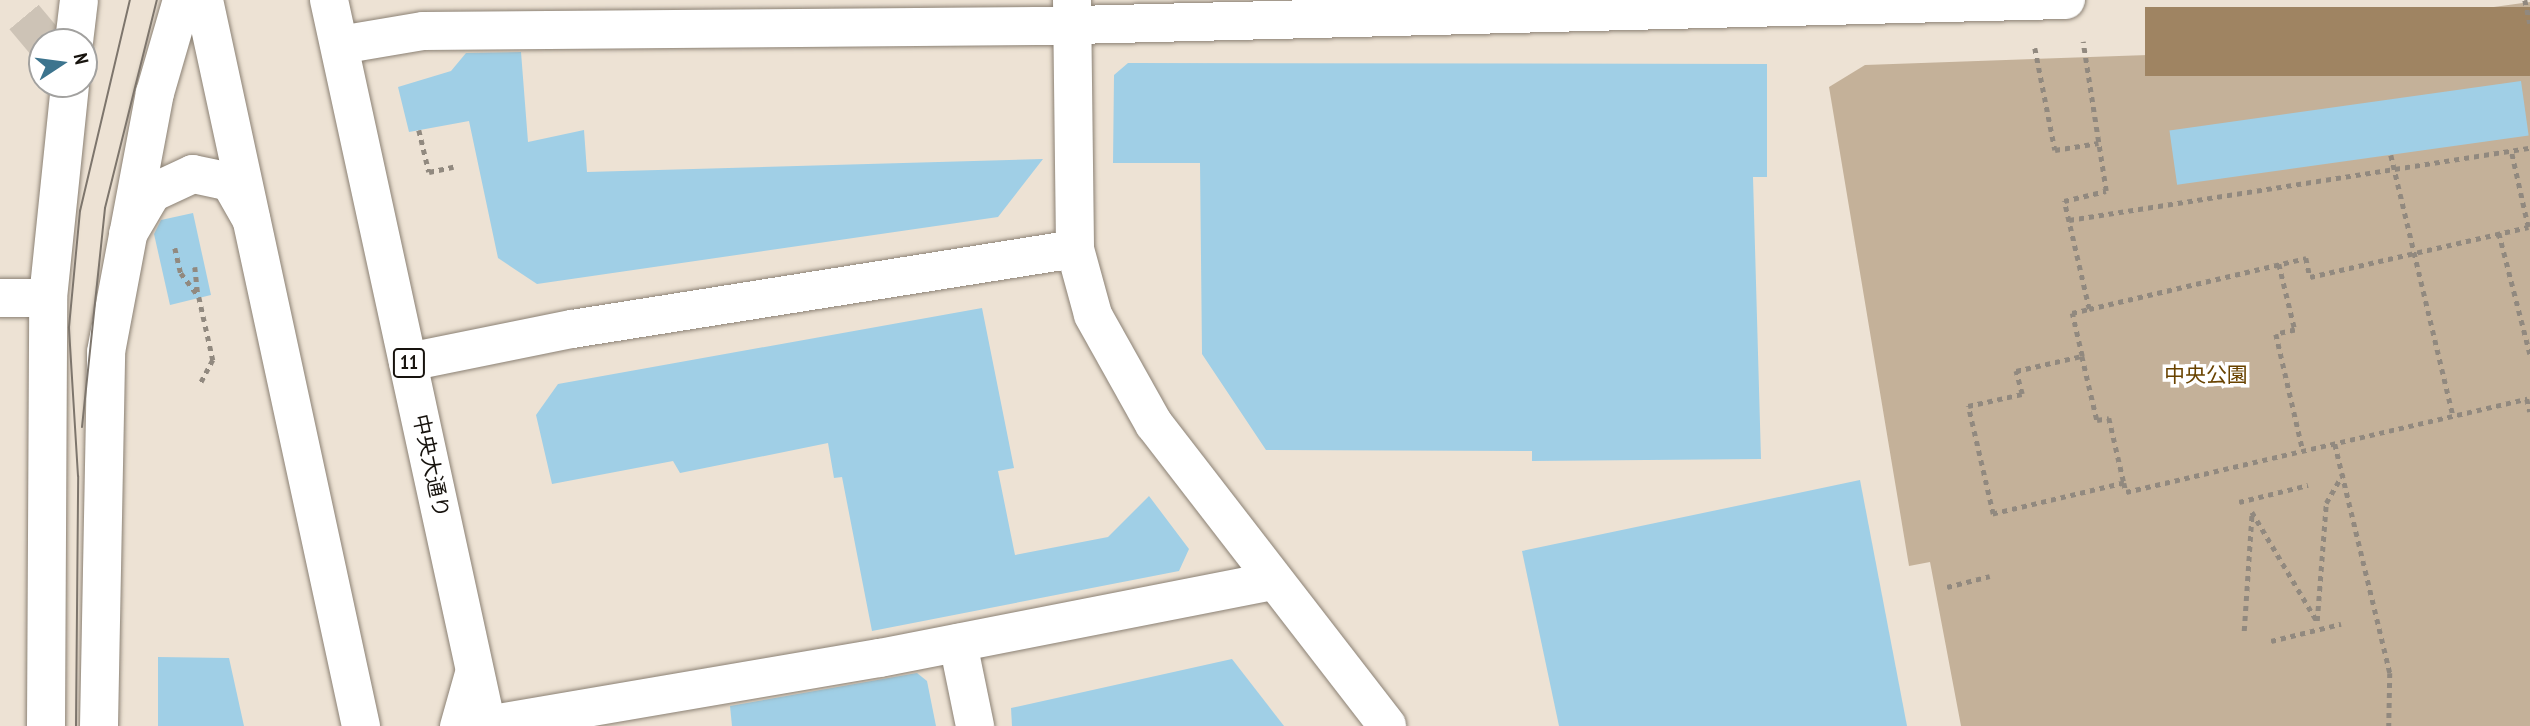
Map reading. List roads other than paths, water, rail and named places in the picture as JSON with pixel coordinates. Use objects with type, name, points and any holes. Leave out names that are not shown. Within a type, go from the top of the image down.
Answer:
[{"type":"street","points":[[76,28],[79,0]]},
{"type":"street","points":[[99,726],[105,377],[123,245],[182,0]]},
{"type":"street","points":[[204,0],[361,726]]},
{"type":"street","name":"中央大通り","points":[[329,0],[472,659],[476,726]]},
{"type":"street","points":[[340,45],[423,31],[1072,11],[1812,11],[2066,0]]},
{"type":"street","points":[[1072,11],[1075,249],[1093,315],[1129,385],[1273,582],[1387,726]]},
{"type":"street","points":[[46,726],[48,298],[69,98]]},
{"type":"street","points":[[123,245],[152,193],[193,174],[230,182],[249,209],[254,231]]},
{"type":"street","points":[[408,362],[586,327],[1075,249]]},
{"type":"street","points":[[0,298],[48,298]]},
{"type":"street","points":[[476,726],[958,643],[1273,582]]},
{"type":"street","points":[[958,643],[975,726]]},
{"type":"tunnel","points":[[24,17],[33,28]]},
{"type":"tram line","points":[[76,726],[78,476],[69,327],[80,211],[130,0]]},
{"type":"tram line","points":[[82,427],[105,208],[157,0]]},
{"type":"park label","name":"中央公園","points":[[2206,375]]}]
